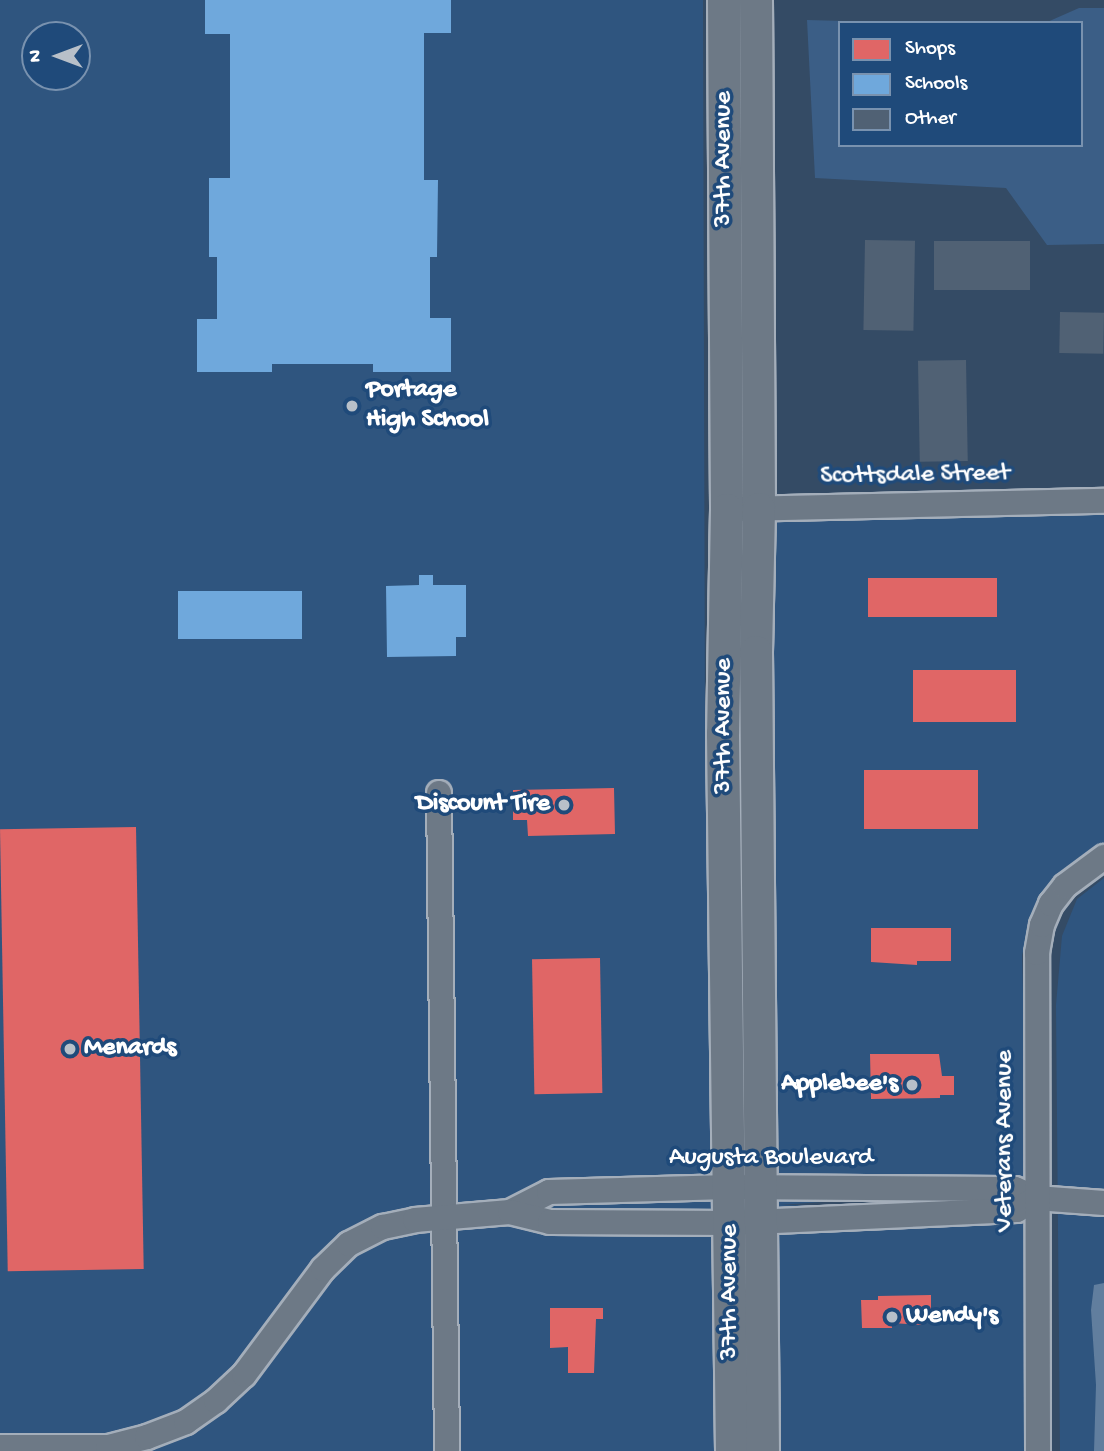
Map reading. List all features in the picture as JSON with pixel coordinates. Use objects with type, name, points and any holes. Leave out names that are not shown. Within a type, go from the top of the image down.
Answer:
[{"type":"main road","name":"37th Avenue","points":[[724,0],[727,510],[723,734],[746,1223],[763,1451]]},
{"type":"main road","name":"37th Avenue","points":[[744,1187],[759,509],[757,0]]},
{"type":"main road","name":"37th Avenue","points":[[732,1451],[746,1223]]},
{"type":"street","name":"Scottsdale Street","points":[[727,510],[1104,501]]},
{"type":"street","points":[[439,793],[447,1451]]},
{"type":"street","name":"Veterans Avenue","points":[[1038,1451],[1035,982],[1040,934],[1051,904],[1065,886],[1104,857]]},
{"type":"street","name":"Augusta Boulevard","points":[[510,1212],[549,1192],[744,1187],[1015,1189],[1037,1198],[1104,1203]]},
{"type":"street","name":"Augusta Boulevard","points":[[0,1447],[108,1447],[147,1437],[186,1422],[216,1401],[244,1375],[307,1289],[349,1244],[383,1227],[510,1212],[550,1222],[746,1223],[1017,1210],[1037,1198]]},
{"type":"shaded area","points":[[0,0],[703,0],[705,735],[724,1234],[724,1451],[0,1451]]},
{"type":"shaded area","points":[[1079,8],[1104,8],[1104,244],[1047,245],[1006,188],[815,178],[807,20],[844,21],[838,21],[838,147],[1083,147],[1083,21],[1050,21]]},
{"type":"shaded area","points":[[1104,509],[1104,849],[1034,914],[1022,955],[1028,1188],[779,1205],[1031,1208],[1032,1451],[770,1451],[764,514]]},
{"type":"shaded area","points":[[1104,878],[1104,1451],[1060,1451],[1056,1005],[1062,936],[1077,899]]},
{"type":"shaded area","points":[[1104,1283],[1104,1451],[1094,1451],[1096,1385],[1091,1310],[1094,1285]]},
{"type":"building: Shops","points":[[868,578],[997,578],[997,617],[868,617]]},
{"type":"building: Shops","points":[[913,670],[1016,670],[1016,722],[913,722]]},
{"type":"building: Shops","points":[[864,770],[978,770],[978,829],[864,829]]},
{"type":"building: Shops","name":"Discount Tire","points":[[614,788],[615,834],[528,836],[527,820],[513,820],[513,790]]},
{"type":"building: Shops","name":"Menards","points":[[136,827],[144,1269],[8,1271],[0,829]]},
{"type":"building: Shops","points":[[871,928],[951,928],[951,961],[917,961],[917,965],[871,962]]},
{"type":"building: Shops","points":[[600,958],[602,1093],[534,1094],[532,959]]},
{"type":"building: Shops","name":"Applebee's","points":[[870,1054],[939,1054],[942,1076],[954,1076],[954,1095],[940,1095],[940,1098],[871,1099]]},
{"type":"building: Shops","name":"Wendy's","points":[[931,1295],[931,1312],[922,1312],[922,1325],[892,1323],[892,1328],[862,1328],[861,1300],[878,1300],[878,1296]]},
{"type":"building: Shops","points":[[550,1308],[603,1308],[603,1319],[596,1319],[594,1373],[568,1373],[568,1347],[550,1348]]},
{"type":"building: Schools","name":"Portage High School","points":[[205,0],[451,0],[451,33],[424,33],[424,180],[438,180],[437,257],[430,257],[430,318],[451,318],[451,372],[373,372],[373,364],[272,364],[272,372],[197,372],[197,319],[217,319],[217,257],[209,257],[209,178],[230,178],[230,34],[205,34]]},
{"type":"building: Schools","points":[[419,575],[433,575],[433,585],[466,585],[466,637],[456,637],[456,656],[387,657],[386,586],[419,585]]},
{"type":"building: Schools","points":[[178,591],[302,591],[302,639],[178,639]]},
{"type":"building: Other","points":[[865,240],[915,241],[913,331],[863,330]]},
{"type":"building: Other","points":[[934,241],[1030,241],[1030,290],[934,290]]},
{"type":"building: Other","points":[[1060,312],[1104,313],[1103,354],[1059,353]]},
{"type":"building: Other","points":[[966,360],[968,461],[920,462],[918,361]]},
{"type":"place","name":"Portage High School","points":[[352,406]]},
{"type":"place","name":"Discount Tire","points":[[564,805]]},
{"type":"place","name":"Menards","points":[[70,1049]]},
{"type":"place","name":"Applebee's","points":[[912,1085]]},
{"type":"place","name":"Wendy's","points":[[892,1317]]}]
